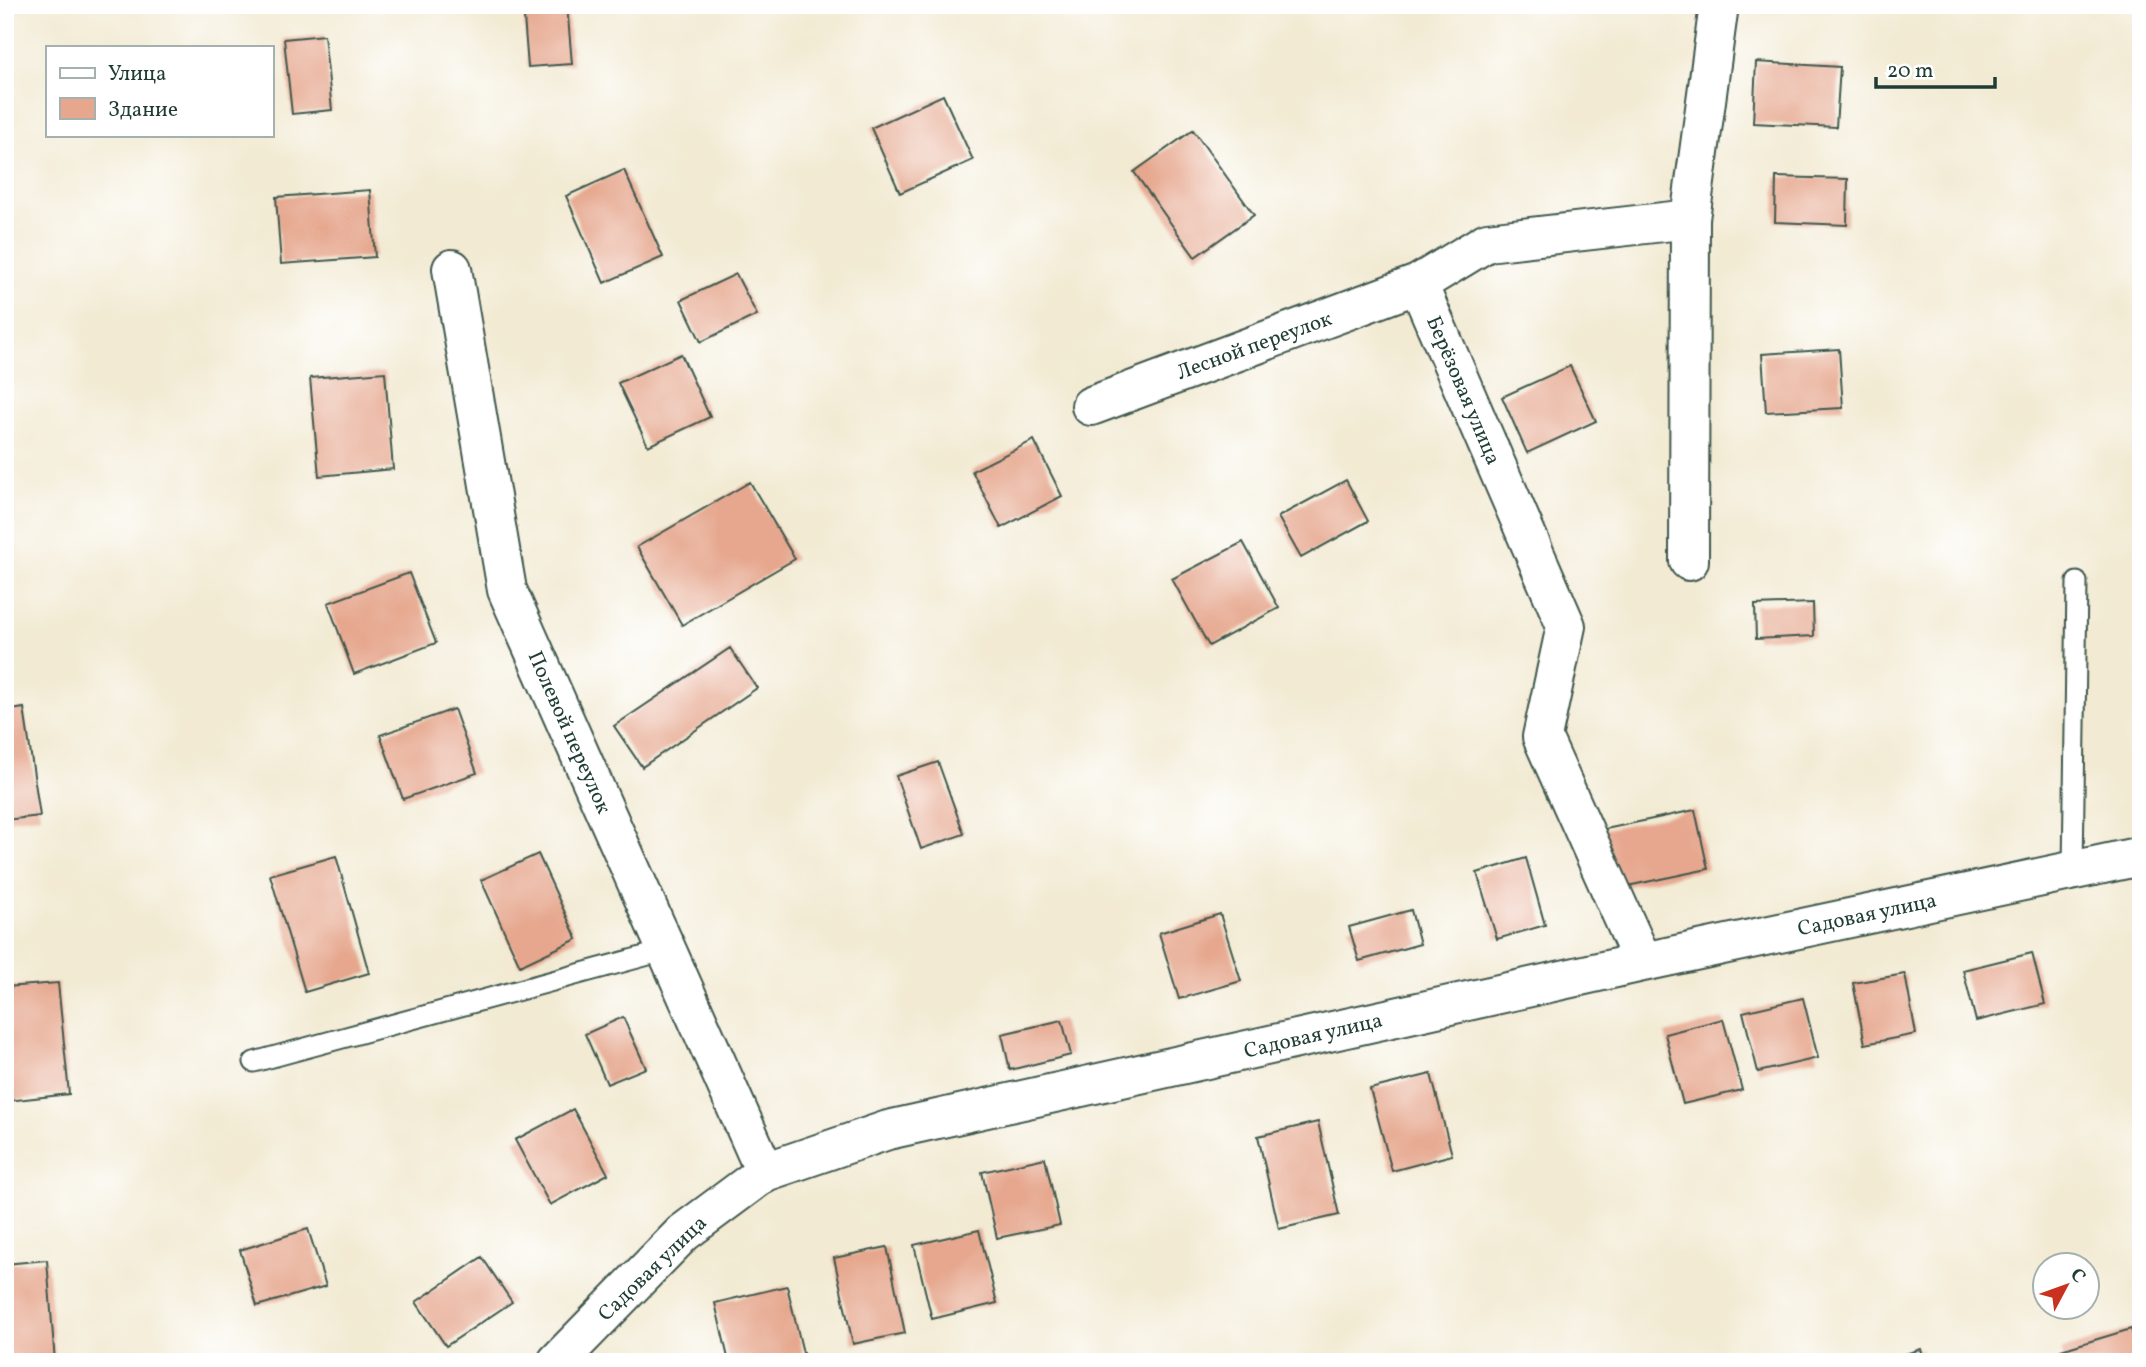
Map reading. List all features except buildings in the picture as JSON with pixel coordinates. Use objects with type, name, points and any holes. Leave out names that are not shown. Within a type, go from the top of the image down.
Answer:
[{"type":"street","points":[[1689,561],[1690,219],[1719,5]]},
{"type":"street","points":[[1418,284],[1487,242],[1690,219]]},
{"type":"street","name":"Полевой переулок","points":[[452,269],[507,590],[765,1172]]},
{"type":"street","name":"Лесной переулок","points":[[1091,406],[1418,284]]},
{"type":"street","name":"Берёзовая улица","points":[[1418,284],[1566,626],[1542,737],[1643,962]]},
{"type":"street","name":"Садовая улица","points":[[557,1362],[683,1233],[765,1172],[888,1130],[1643,962],[2141,856]]},
{"type":"lane","points":[[2073,870],[2077,582]]},
{"type":"lane","points":[[254,1062],[667,950]]}]
